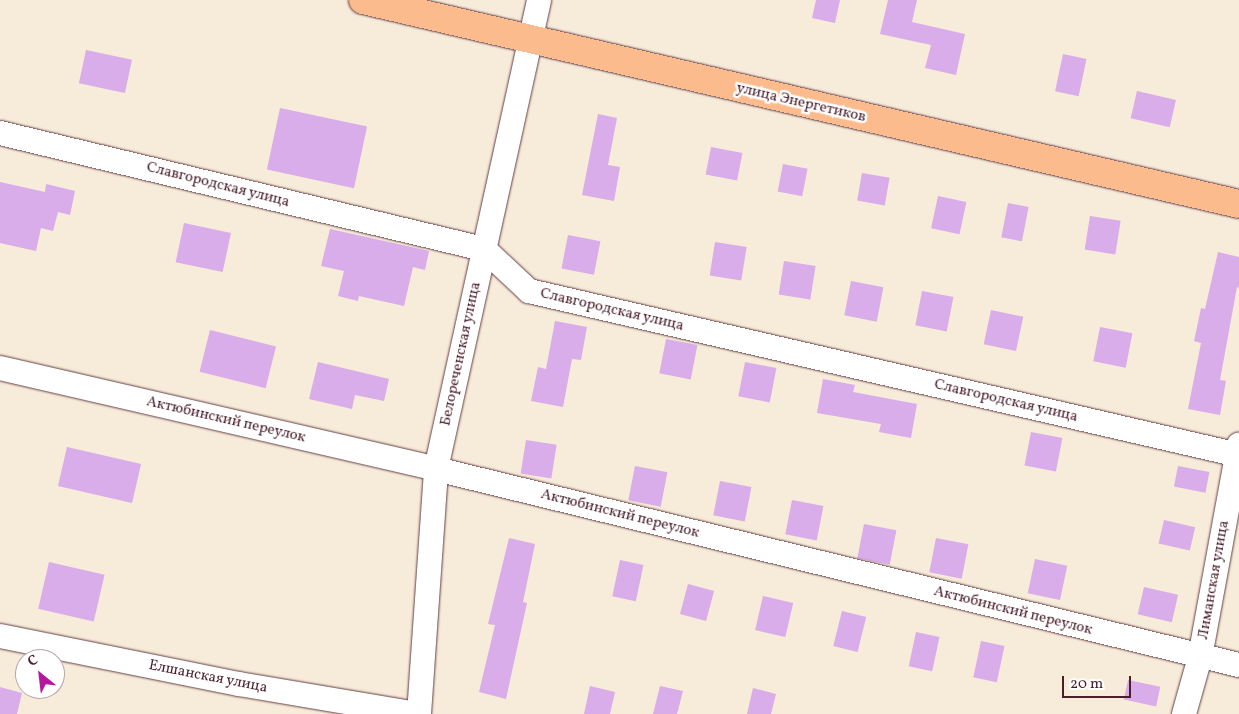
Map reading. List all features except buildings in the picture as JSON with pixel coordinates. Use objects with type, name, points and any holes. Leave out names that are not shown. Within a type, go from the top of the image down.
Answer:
[{"type":"main road","name":"улица Энергетиков","points":[[363,0],[1239,204]]},
{"type":"street","name":"Белореченская улица","points":[[418,714],[436,469],[539,0]]},
{"type":"street","name":"Славгородская улица","points":[[0,132],[484,249],[529,291],[1238,451]]},
{"type":"street","name":"Актюбинский переулок","points":[[0,368],[436,469],[1239,665]]},
{"type":"street","name":"Лиманская улица","points":[[1184,714],[1200,657],[1238,451]]},
{"type":"street","name":"Елшанская улица","points":[[0,636],[238,684],[418,714]]}]
